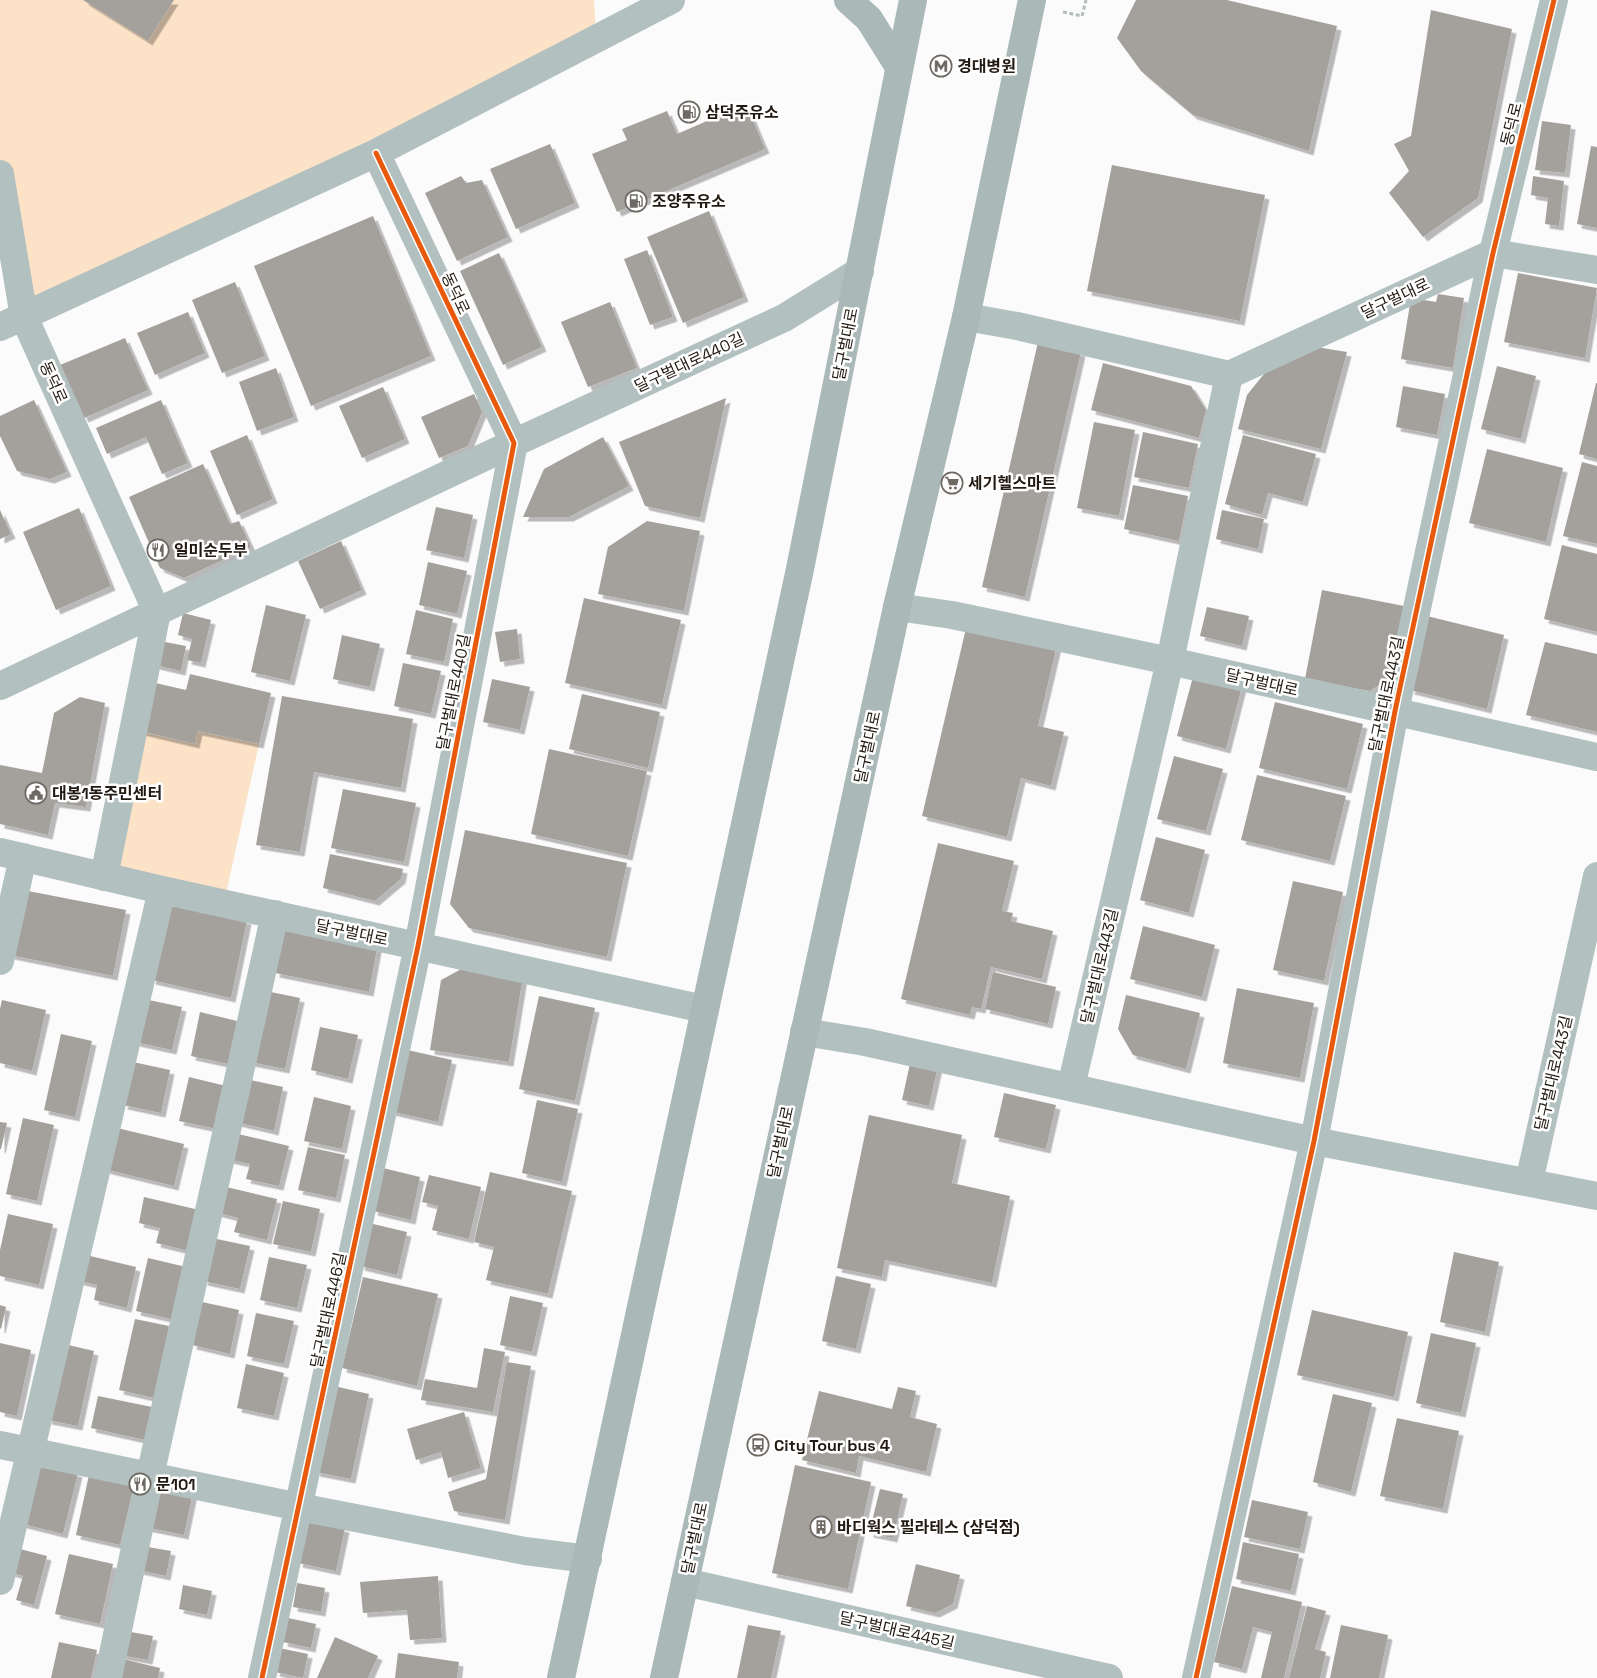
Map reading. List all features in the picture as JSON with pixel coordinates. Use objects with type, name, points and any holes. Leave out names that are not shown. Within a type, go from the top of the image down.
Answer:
[{"type":"main road","points":[[848,0],[869,19],[899,67]]},
{"type":"main road","name":"달구벌대로","points":[[561,1678],[800,569],[913,0]]},
{"type":"main road","name":"달구벌대로","points":[[664,1678],[897,607],[966,317],[1032,0]]},
{"type":"street","points":[[12,322],[376,153],[671,0]]},
{"type":"street","name":"동덕로","points":[[1493,253],[1554,0]]},
{"type":"street","name":"동덕로","points":[[376,153],[514,443]]},
{"type":"street","name":"동덕로","points":[[0,174],[12,322],[157,612]]},
{"type":"street","points":[[1493,253],[1597,270]]},
{"type":"street","name":"달구벌대로","points":[[1229,376],[1493,253]]},
{"type":"street","name":"달구벌대로443길","points":[[1196,1678],[1314,1141],[1395,711],[1493,253]]},
{"type":"street","name":"달구벌대로440길","points":[[0,686],[514,443],[784,318],[860,271]]},
{"type":"street","points":[[966,317],[1027,328],[1229,376]]},
{"type":"street","name":"달구벌대로443길","points":[[1071,1087],[1170,661],[1229,376]]},
{"type":"street","name":"달구벌대로440길","points":[[418,946],[514,443]]},
{"type":"street","name":"달구벌대로","points":[[897,607],[952,615],[1170,661],[1597,756]]},
{"type":"street","points":[[104,877],[157,612]]},
{"type":"street","points":[[0,961],[11,854]]},
{"type":"street","name":"달구벌대로","points":[[11,854],[104,877],[704,1010]]},
{"type":"street","name":"달구벌대로443길","points":[[1529,1182],[1597,876]]},
{"type":"street","points":[[0,1581],[162,890]]},
{"type":"street","points":[[108,1678],[150,1476],[274,914]]},
{"type":"street","name":"달구벌대로446길","points":[[262,1678],[300,1507],[418,946]]},
{"type":"street","points":[[804,1032],[866,1042],[1314,1141],[1597,1196]]},
{"type":"street","points":[[0,1445],[524,1551],[588,1559]]},
{"type":"street","name":"달구벌대로445길","points":[[684,1582],[1109,1678]]},
{"type":"shaded area","points":[[0,0],[594,0],[596,31],[24,317],[0,174]]},
{"type":"shaded area","points":[[134,730],[195,744],[198,731],[259,744],[224,903],[105,877]]},
{"type":"building","points":[[83,0],[174,0],[148,41]]},
{"type":"building","points":[[1136,0],[1227,0],[1337,26],[1309,151],[1193,115],[1141,71],[1117,38]]},
{"type":"building","points":[[1431,10],[1512,29],[1478,198],[1423,237],[1389,193],[1409,171],[1394,144],[1411,136]]},
{"type":"building","points":[[746,104],[765,149],[617,212],[592,154],[627,140],[622,129],[667,111],[677,134]]},
{"type":"building","points":[[1542,121],[1571,125],[1565,173],[1535,170]]},
{"type":"building","points":[[550,144],[575,203],[516,229],[490,169]]},
{"type":"building","points":[[1591,146],[1597,147],[1597,228],[1577,224]]},
{"type":"building","points":[[1112,165],[1265,195],[1240,321],[1087,291]]},
{"type":"building","points":[[461,176],[466,183],[482,180],[508,237],[457,261],[425,193]]},
{"type":"building","points":[[1533,176],[1564,181],[1559,226],[1545,224],[1548,198],[1531,195]]},
{"type":"building","points":[[709,211],[744,297],[683,323],[647,237]]},
{"type":"building","points":[[373,216],[431,356],[311,406],[254,266]]},
{"type":"building","points":[[647,250],[673,317],[650,325],[624,259]]},
{"type":"building","points":[[499,253],[542,347],[503,365],[460,271]]},
{"type":"building","points":[[1518,273],[1597,288],[1585,358],[1504,342]]},
{"type":"building","points":[[235,282],[265,356],[222,373],[192,300]]},
{"type":"building","points":[[1438,294],[1464,298],[1453,368],[1401,359],[1411,298],[1436,302]]},
{"type":"building","points":[[610,302],[637,368],[588,387],[561,322]]},
{"type":"building","points":[[188,312],[205,353],[155,375],[137,333]]},
{"type":"building","points":[[125,338],[148,390],[84,418],[60,365]]},
{"type":"building","points":[[1038,342],[1081,352],[1025,597],[982,587]]},
{"type":"building","points":[[1316,347],[1347,352],[1321,449],[1238,429],[1247,395],[1268,369]]},
{"type":"building","points":[[1103,363],[1191,386],[1206,410],[1199,438],[1091,410]]},
{"type":"building","points":[[1497,366],[1536,376],[1521,439],[1481,429]]},
{"type":"building","points":[[276,368],[294,417],[257,431],[239,382]]},
{"type":"building","points":[[1597,383],[1597,459],[1579,454]]},
{"type":"building","points":[[1403,386],[1445,394],[1437,435],[1396,427]]},
{"type":"building","points":[[383,387],[405,439],[362,458],[339,406]]},
{"type":"building","points":[[474,394],[482,412],[468,446],[439,458],[421,417]]},
{"type":"building","points":[[726,398],[700,518],[645,506],[619,442]]},
{"type":"building","points":[[34,400],[67,472],[50,479],[17,471],[0,436],[0,416]]},
{"type":"building","points":[[161,400],[188,463],[162,474],[146,437],[107,454],[96,428]]},
{"type":"building","points":[[1094,422],[1135,430],[1119,516],[1077,508]]},
{"type":"building","points":[[1143,432],[1198,444],[1189,488],[1134,477]]},
{"type":"building","points":[[247,435],[273,499],[237,515],[210,451]]},
{"type":"building","points":[[1243,435],[1316,454],[1303,502],[1268,493],[1262,515],[1225,504]]},
{"type":"building","points":[[603,437],[629,486],[569,517],[523,517],[544,469]]},
{"type":"building","points":[[1487,449],[1563,468],[1546,542],[1469,523]]},
{"type":"building","points":[[1582,462],[1597,466],[1597,544],[1563,536]]},
{"type":"building","points":[[203,464],[230,524],[239,521],[251,547],[184,578],[160,568],[129,497]]},
{"type":"building","points":[[1133,485],[1188,496],[1179,541],[1124,529]]},
{"type":"building","points":[[436,507],[473,515],[464,558],[426,550]]},
{"type":"building","points":[[79,508],[111,586],[56,610],[23,532]]},
{"type":"building","points":[[0,510],[11,534],[0,539]]},
{"type":"building","points":[[1222,510],[1264,519],[1258,549],[1216,539]]},
{"type":"building","points":[[647,521],[700,531],[684,611],[598,594],[608,547]]},
{"type":"building","points":[[341,541],[362,590],[320,609],[298,561]]},
{"type":"building","points":[[1562,545],[1597,554],[1597,632],[1544,619]]},
{"type":"building","points":[[428,562],[467,571],[457,614],[419,605]]},
{"type":"building","points":[[1322,590],[1404,606],[1390,678],[1370,691],[1305,679]]},
{"type":"building","points":[[584,598],[681,620],[662,705],[565,683]]},
{"type":"building","points":[[266,605],[306,615],[290,681],[251,672]]},
{"type":"building","points":[[1207,607],[1249,616],[1242,646],[1200,636]]},
{"type":"building","points":[[416,610],[453,619],[444,662],[406,654]]},
{"type":"building","points":[[183,613],[211,620],[201,663],[187,660],[192,639],[178,635]]},
{"type":"building","points":[[1427,616],[1504,635],[1487,709],[1410,690]]},
{"type":"building","points":[[967,624],[1057,645],[1038,726],[1064,732],[1051,786],[1021,778],[1007,837],[922,816]]},
{"type":"building","points":[[517,629],[520,659],[500,662],[495,632]]},
{"type":"building","points":[[342,635],[380,644],[370,687],[333,679]]},
{"type":"building","points":[[160,641],[186,646],[181,671],[155,665]]},
{"type":"building","points":[[1545,642],[1597,654],[1597,732],[1526,715]]},
{"type":"building","points":[[403,663],[441,671],[431,714],[394,706]]},
{"type":"building","points":[[1194,673],[1242,686],[1226,749],[1177,736]]},
{"type":"building","points":[[190,674],[271,693],[259,744],[198,731],[195,744],[140,731],[151,682],[186,690]]},
{"type":"building","points":[[492,679],[530,687],[520,730],[483,722]]},
{"type":"building","points":[[582,694],[660,712],[648,768],[569,749]]},
{"type":"building","points":[[282,696],[413,719],[401,788],[314,772],[300,852],[256,845]]},
{"type":"building","points":[[80,697],[105,703],[86,807],[55,803],[48,835],[0,824],[0,765],[42,773],[54,713]]},
{"type":"building","points":[[1275,702],[1363,724],[1347,789],[1259,768]]},
{"type":"building","points":[[549,749],[647,771],[628,856],[531,834]]},
{"type":"building","points":[[1174,756],[1223,769],[1206,831],[1157,819]]},
{"type":"building","points":[[1257,775],[1346,796],[1330,861],[1241,840]]},
{"type":"building","points":[[343,789],[416,803],[404,862],[331,848]]},
{"type":"building","points":[[465,830],[627,863],[607,957],[469,928],[450,904]]},
{"type":"building","points":[[1156,837],[1205,850],[1189,913],[1140,900]]},
{"type":"building","points":[[938,843],[1014,861],[1002,911],[1013,913],[1011,921],[1053,931],[1042,979],[991,967],[981,1009],[972,1007],[970,1015],[901,999]]},
{"type":"building","points":[[330,854],[403,869],[401,879],[375,901],[323,888]]},
{"type":"building","points":[[1293,881],[1343,892],[1324,981],[1273,970]]},
{"type":"building","points":[[23,890],[126,910],[113,976],[10,955]]},
{"type":"building","points":[[168,903],[247,920],[231,998],[151,980]]},
{"type":"building","points":[[284,925],[378,943],[369,992],[275,973]]},
{"type":"building","points":[[1143,926],[1215,945],[1202,997],[1130,979]]},
{"type":"building","points":[[465,967],[523,976],[509,1062],[430,1050],[441,980]]},
{"type":"building","points":[[993,972],[1056,987],[1048,1024],[985,1009]]},
{"type":"building","points":[[1237,988],[1314,1003],[1300,1078],[1223,1063]]},
{"type":"building","points":[[266,991],[300,998],[285,1069],[250,1062]]},
{"type":"building","points":[[1126,995],[1200,1013],[1186,1069],[1133,1055],[1118,1029]]},
{"type":"building","points":[[539,996],[595,1008],[575,1101],[519,1089]]},
{"type":"building","points":[[144,999],[182,1007],[172,1050],[135,1042]]},
{"type":"building","points":[[2,1000],[46,1010],[32,1071],[0,1063],[0,1009]]},
{"type":"building","points":[[200,1012],[237,1021],[228,1064],[191,1056]]},
{"type":"building","points":[[320,1027],[358,1035],[348,1079],[311,1070]]},
{"type":"building","points":[[61,1034],[92,1041],[75,1117],[44,1110]]},
{"type":"building","points":[[403,1049],[452,1060],[438,1122],[390,1111]]},
{"type":"building","points":[[911,1059],[938,1066],[929,1106],[902,1100]]},
{"type":"building","points":[[133,1062],[170,1070],[161,1113],[123,1105]]},
{"type":"building","points":[[189,1077],[226,1086],[217,1129],[179,1121]]},
{"type":"building","points":[[246,1079],[283,1087],[274,1131],[236,1122]]},
{"type":"building","points":[[1004,1093],[1056,1105],[1046,1149],[994,1137]]},
{"type":"building","points":[[314,1097],[351,1106],[342,1149],[304,1141]]},
{"type":"building","points":[[537,1100],[578,1109],[562,1182],[522,1173]]},
{"type":"building","points":[[869,1115],[962,1135],[952,1183],[1010,1196],[992,1283],[885,1260],[882,1277],[837,1268]]},
{"type":"building","points":[[23,1118],[54,1125],[37,1201],[6,1194]]},
{"type":"building","points":[[0,1122],[7,1123],[1,1149],[0,1149]]},
{"type":"building","points":[[113,1127],[184,1144],[174,1186],[104,1169]]},
{"type":"building","points":[[234,1133],[289,1146],[279,1186],[246,1179],[250,1164],[228,1159]]},
{"type":"building","points":[[308,1147],[345,1155],[336,1198],[298,1190]]},
{"type":"building","points":[[383,1168],[420,1177],[411,1220],[373,1211]]},
{"type":"building","points":[[490,1172],[572,1191],[548,1294],[486,1280],[494,1247],[474,1242]]},
{"type":"building","points":[[429,1175],[481,1187],[469,1239],[432,1230],[438,1206],[422,1202]]},
{"type":"building","points":[[222,1186],[277,1199],[267,1240],[234,1232],[238,1218],[215,1212]]},
{"type":"building","points":[[144,1197],[199,1210],[189,1251],[156,1243],[160,1228],[139,1223]]},
{"type":"building","points":[[283,1201],[320,1209],[311,1252],[273,1244]]},
{"type":"building","points":[[8,1214],[53,1224],[39,1285],[0,1276],[0,1250]]},
{"type":"building","points":[[369,1223],[407,1232],[397,1275],[360,1266]]},
{"type":"building","points":[[212,1238],[250,1246],[240,1289],[203,1281]]},
{"type":"building","points":[[1454,1252],[1499,1262],[1485,1332],[1440,1322]]},
{"type":"building","points":[[82,1254],[136,1267],[127,1308],[94,1300],[97,1285],[76,1280]]},
{"type":"building","points":[[269,1257],[307,1265],[297,1308],[260,1300]]},
{"type":"building","points":[[148,1258],[186,1267],[175,1320],[136,1311]]},
{"type":"building","points":[[836,1276],[871,1284],[856,1349],[822,1341]]},
{"type":"building","points":[[363,1277],[438,1294],[417,1386],[342,1368]]},
{"type":"building","points":[[510,1296],[543,1303],[532,1352],[500,1345]]},
{"type":"building","points":[[202,1302],[239,1310],[230,1354],[192,1345]]},
{"type":"building","points":[[0,1305],[6,1307],[1,1329],[0,1328]]},
{"type":"building","points":[[1312,1310],[1408,1332],[1394,1397],[1297,1375]]},
{"type":"building","points":[[256,1313],[294,1321],[284,1364],[247,1356]]},
{"type":"building","points":[[135,1319],[169,1326],[154,1398],[119,1390]]},
{"type":"building","points":[[1431,1333],[1476,1343],[1461,1413],[1416,1403]]},
{"type":"building","points":[[0,1343],[31,1350],[17,1416],[0,1412]]},
{"type":"building","points":[[64,1344],[94,1351],[78,1426],[47,1420]]},
{"type":"building","points":[[484,1348],[505,1352],[493,1412],[421,1400],[425,1379],[477,1388]]},
{"type":"building","points":[[507,1362],[531,1366],[505,1520],[454,1511],[448,1492],[486,1479]]},
{"type":"building","points":[[246,1364],[284,1373],[274,1416],[237,1408]]},
{"type":"building","points":[[334,1386],[369,1394],[351,1479],[315,1472]]},
{"type":"building","points":[[898,1387],[916,1391],[910,1417],[937,1424],[926,1472],[859,1456],[856,1473],[802,1460],[819,1391],[892,1409]]},
{"type":"building","points":[[1333,1394],[1372,1403],[1351,1492],[1313,1482]]},
{"type":"building","points":[[98,1396],[152,1407],[145,1440],[91,1428]]},
{"type":"building","points":[[464,1412],[481,1468],[448,1478],[441,1452],[416,1460],[407,1429]]},
{"type":"building","points":[[1397,1418],[1459,1431],[1443,1509],[1380,1496]]},
{"type":"building","points":[[33,1462],[78,1473],[63,1534],[19,1523]]},
{"type":"building","name":"바디웍스 필라테스 (삼덕점)","points":[[795,1465],[871,1482],[848,1589],[772,1573]]},
{"type":"building","points":[[89,1475],[134,1485],[120,1545],[76,1535]]},
{"type":"building","points":[[155,1484],[193,1492],[184,1535],[145,1527]]},
{"type":"building","points":[[880,1489],[903,1494],[893,1538],[869,1533]]},
{"type":"building","points":[[1252,1500],[1308,1512],[1300,1549],[1244,1537]]},
{"type":"building","points":[[308,1520],[345,1528],[336,1571],[298,1563]]},
{"type":"building","points":[[1243,1542],[1299,1554],[1291,1591],[1236,1579]]},
{"type":"building","points":[[142,1546],[171,1551],[166,1576],[138,1570]]},
{"type":"building","points":[[12,1547],[47,1556],[34,1605],[16,1600],[23,1576],[6,1571]]},
{"type":"building","points":[[69,1554],[113,1564],[100,1624],[55,1614]]},
{"type":"building","points":[[916,1564],[960,1575],[953,1604],[935,1613],[906,1606]]},
{"type":"building","points":[[438,1576],[442,1638],[410,1640],[407,1610],[363,1613],[360,1582]]},
{"type":"building","points":[[297,1583],[325,1588],[321,1612],[293,1607]]},
{"type":"building","points":[[183,1585],[212,1591],[207,1615],[179,1609]]},
{"type":"building","points":[[1232,1586],[1302,1602],[1284,1678],[1261,1678],[1272,1632],[1253,1627],[1242,1669],[1214,1662]]},
{"type":"building","points":[[1307,1606],[1326,1611],[1315,1649],[1326,1652],[1320,1678],[1289,1678]]},
{"type":"building","points":[[288,1618],[316,1624],[311,1648],[283,1642]]},
{"type":"building","points":[[748,1625],[781,1631],[771,1678],[737,1678]]},
{"type":"building","points":[[1341,1625],[1388,1635],[1379,1678],[1330,1678]]},
{"type":"building","points":[[125,1631],[153,1636],[148,1660],[120,1655]]},
{"type":"building","points":[[335,1637],[378,1656],[368,1678],[317,1678]]},
{"type":"building","points":[[59,1642],[97,1650],[91,1678],[51,1678]]},
{"type":"building","points":[[279,1648],[308,1654],[303,1678],[275,1672]]},
{"type":"building","points":[[398,1653],[459,1662],[457,1678],[395,1678]]},
{"type":"building","points":[[123,1659],[160,1668],[158,1678],[119,1678]]},
{"type":"cycle path","points":[[1196,1678],[1314,1141],[1395,711],[1493,253],[1554,0]]},
{"type":"cycle path","points":[[262,1678],[418,946],[514,443],[376,153]]},
{"type":"place","name":"경대병원","points":[[941,66]]},
{"type":"place","name":"삼덕주유소","points":[[689,112]]},
{"type":"place","name":"조양주유소","points":[[636,201]]},
{"type":"place","name":"세기헬스마트","points":[[952,483]]},
{"type":"place","name":"일미순두부","points":[[158,550]]},
{"type":"place","name":"대봉1동주민센터","points":[[36,793]]},
{"type":"place","name":"City Tour bus 4","points":[[758,1445]]},
{"type":"place","name":"문101","points":[[140,1484]]},
{"type":"place","name":"바디웍스 필라테스 (삼덕점)","points":[[821,1527]]}]
